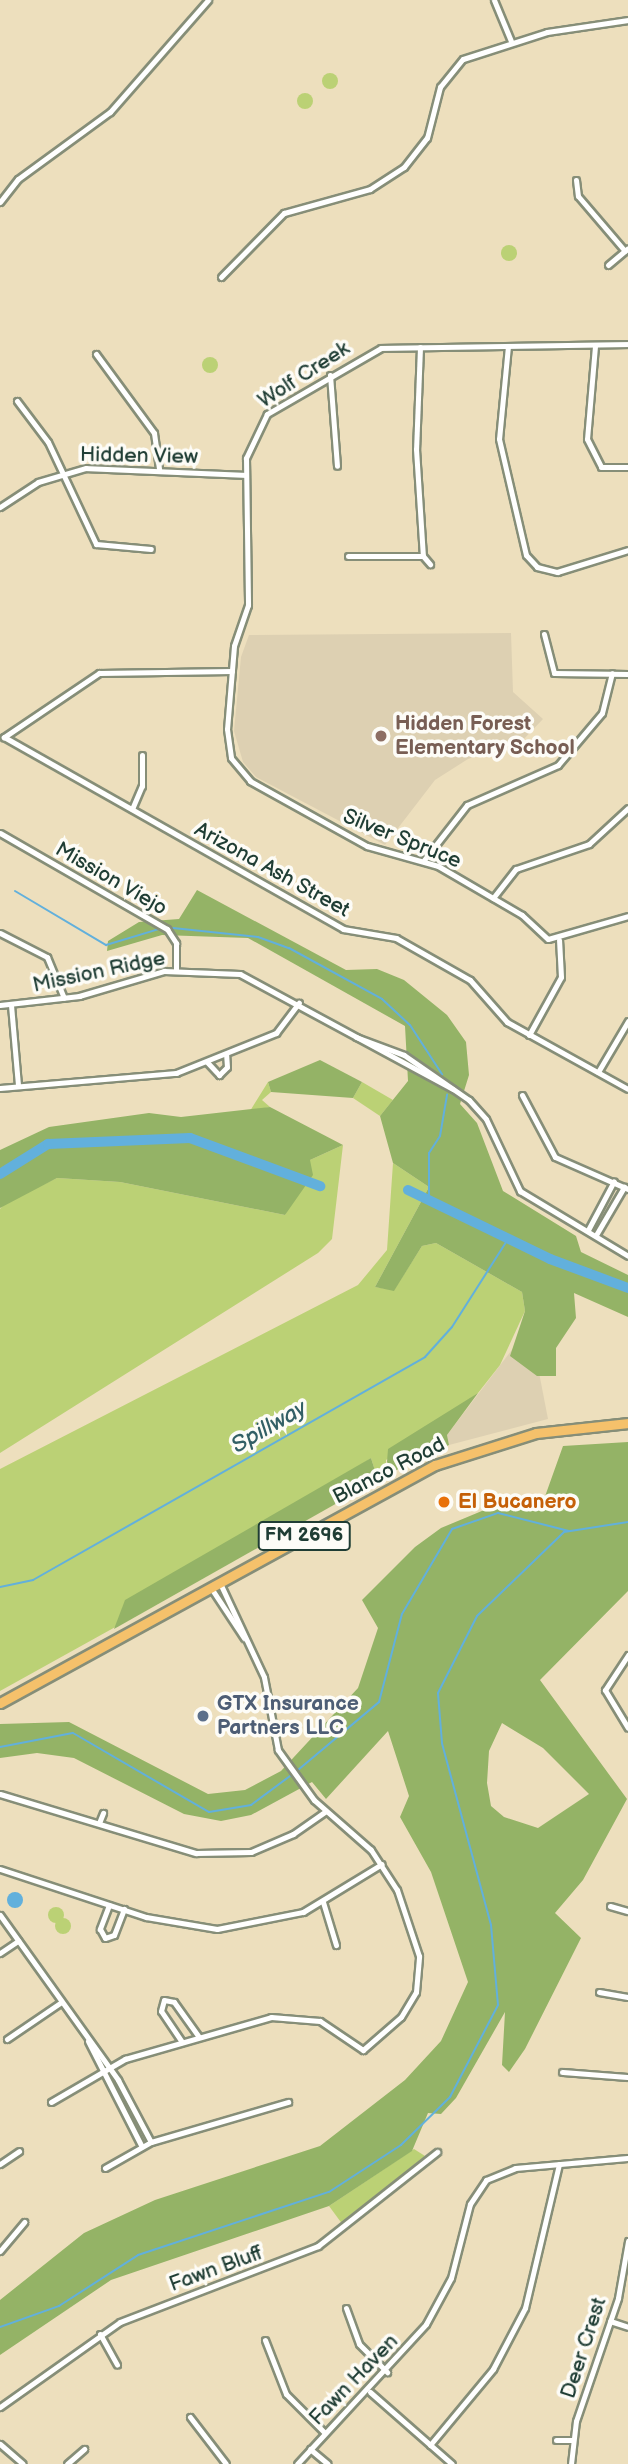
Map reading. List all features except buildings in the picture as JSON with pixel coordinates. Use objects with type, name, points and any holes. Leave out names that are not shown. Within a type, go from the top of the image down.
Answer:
[{"type":"main road","name":"Blanco Road","points":[[0,1703],[435,1465],[536,1433],[628,1423]]},
{"type":"street","points":[[0,202],[18,179],[110,112],[208,0]]},
{"type":"street","points":[[494,0],[510,41]]},
{"type":"street","points":[[221,277],[284,213],[369,189],[404,167],[426,138],[449,72],[468,56],[510,41],[628,20]]},
{"type":"street","points":[[576,180],[578,196],[626,249],[608,265]]},
{"type":"street","name":"Wolf Creek","points":[[234,764],[227,741],[232,671],[248,604],[245,475],[249,444],[262,419],[330,375],[381,348],[628,344]]},
{"type":"street","points":[[508,346],[501,460],[526,555],[537,567],[557,572],[628,550]]},
{"type":"street","points":[[595,346],[586,424],[600,467],[628,467]]},
{"type":"street","points":[[420,347],[416,449],[423,556],[430,564]]},
{"type":"street","points":[[96,354],[154,433],[159,469]]},
{"type":"street","points":[[330,375],[337,466]]},
{"type":"street","points":[[17,401],[61,473],[96,544],[151,550]]},
{"type":"street","name":"Hidden View","points":[[0,507],[61,473],[159,469],[245,475]]},
{"type":"street","points":[[348,556],[423,556]]},
{"type":"street","points":[[544,634],[554,673],[628,674]]},
{"type":"street","name":"Arizona Ash Street","points":[[232,671],[93,675],[4,737],[343,929],[396,938],[470,980],[502,1019],[628,1089]]},
{"type":"street","points":[[424,860],[467,804],[558,765],[602,713],[612,673]]},
{"type":"street","points":[[132,809],[142,786],[142,755]]},
{"type":"street","name":"Silver Spruce","points":[[234,764],[250,781],[351,838],[424,860],[493,898],[548,939],[559,940]]},
{"type":"street","points":[[493,898],[516,869],[589,844],[628,808]]},
{"type":"street","name":"Mission Viejo","points":[[0,833],[167,929],[176,943],[176,971]]},
{"type":"street","points":[[529,1035],[563,971],[559,940],[628,916]]},
{"type":"street","points":[[0,933],[47,957],[64,998]]},
{"type":"street","name":"Mission Ridge","points":[[0,1006],[64,998],[176,971],[250,976],[413,1073],[453,1089]]},
{"type":"street","points":[[0,1088],[176,1073],[276,1033],[299,1003]]},
{"type":"street","points":[[11,1005],[18,1085]]},
{"type":"street","points":[[598,1072],[628,1021]]},
{"type":"street","name":"Mission Ridge","points":[[356,1037],[387,1046],[419,1064],[453,1089],[486,1119],[520,1191],[618,1246],[628,1256]]},
{"type":"street","points":[[381,1055],[387,1046]]},
{"type":"street","points":[[206,1062],[219,1075],[227,1067],[226,1054]]},
{"type":"street","points":[[413,1073],[419,1064]]},
{"type":"street","points":[[522,1095],[555,1157],[626,1188],[596,1235]]},
{"type":"street","points":[[587,1230],[614,1181]]},
{"type":"street","name":"Mission Ridge","points":[[618,1246],[628,1247]]},
{"type":"street","points":[[51,2102],[109,2066],[271,2017],[320,2021],[363,2050],[406,2011],[419,1978],[402,1903],[382,1864],[326,1811],[278,1751],[264,1677],[216,1586]]},
{"type":"street","points":[[216,1586],[248,1643]]},
{"type":"street","points":[[628,1655],[605,1690],[628,1728]]},
{"type":"street","points":[[0,1794],[181,1851],[233,1854],[280,1841],[326,1811]]},
{"type":"street","points":[[99,1823],[103,1813]]},
{"type":"street","points":[[0,1869],[109,1905],[217,1929],[278,1920],[323,1902],[382,1864]]},
{"type":"street","points":[[323,1902],[336,1945]]},
{"type":"street","points":[[109,1905],[100,1929],[105,1938],[114,1935],[124,1909]]},
{"type":"street","points":[[610,1906],[628,1911]]},
{"type":"street","points":[[0,1915],[60,2003],[109,2066],[151,2142]]},
{"type":"street","points":[[217,1929],[218,1939]]},
{"type":"street","points":[[0,1953],[18,1941]]},
{"type":"street","points":[[599,1992],[628,1997]]},
{"type":"street","points":[[182,2042],[161,2011],[164,2000],[174,2002],[199,2037]]},
{"type":"street","points":[[7,2039],[60,2003]]},
{"type":"street","points":[[268,2008],[271,2017]]},
{"type":"street","points":[[88,2041],[142,2145]]},
{"type":"street","points":[[562,2072],[628,2077]]},
{"type":"street","points":[[105,2168],[142,2145],[288,2102]]},
{"type":"street","points":[[0,2164],[19,2151]]},
{"type":"street","name":"Fawn Bluff","points":[[0,2407],[100,2334],[317,2246],[437,2152]]},
{"type":"street","name":"Fawn Haven","points":[[297,2464],[324,2432],[370,2392],[441,2301],[482,2183],[504,2170],[628,2158]]},
{"type":"street","points":[[430,2445],[493,2369],[525,2308],[559,2164]]},
{"type":"street","points":[[0,2251],[24,2222]]},
{"type":"street","name":"Deer Crest","points":[[571,2464],[573,2440],[610,2321],[628,2241]]},
{"type":"street","points":[[345,2308],[359,2344],[387,2372]]},
{"type":"street","points":[[610,2321],[628,2327]]},
{"type":"street","points":[[100,2334],[117,2365]]},
{"type":"street","points":[[265,2340],[286,2394],[324,2432]]},
{"type":"street","points":[[370,2392],[452,2464]]},
{"type":"street","points":[[190,2417],[226,2464]]},
{"type":"street","points":[[556,2440],[573,2440]]},
{"type":"street","points":[[0,2444],[23,2464]]},
{"type":"street","points":[[68,2464],[84,2449]]},
{"type":"street","points":[[310,2449],[328,2464]]},
{"type":"shaded area","name":"Hidden Forest Elementary School","points":[[511,633],[513,692],[543,719],[522,741],[468,759],[435,780],[385,845],[256,777],[243,762],[234,731],[241,657],[249,635]]},
{"type":"shaded area","points":[[530,1326],[548,1419],[449,1445],[447,1435]]},
{"type":"green space","points":[[327,73],[333,73],[338,81],[336,87],[327,89],[322,84],[322,78]]},
{"type":"green space","points":[[302,93],[308,93],[313,101],[311,107],[302,109],[297,104],[297,98]]},
{"type":"green space","points":[[506,245],[512,245],[517,253],[515,259],[506,261],[501,256],[501,250]]},
{"type":"green space","points":[[207,357],[213,357],[218,365],[216,371],[207,373],[202,368],[202,362]]},
{"type":"green space","points":[[197,890],[346,970],[377,969],[404,980],[447,1015],[466,1042],[469,1075],[460,1104],[477,1123],[503,1191],[576,1236],[581,1252],[628,1275],[628,1317],[574,1293],[576,1318],[556,1348],[556,1376],[537,1376],[510,1356],[525,1311],[522,1292],[436,1243],[422,1246],[394,1291],[375,1287],[429,1187],[393,1163],[380,1116],[408,1081],[405,1026],[248,938],[162,935],[107,951],[108,941],[139,922],[179,919]]},
{"type":"green space","points":[[320,1060],[362,1082],[353,1098],[271,1092],[268,1082]]},
{"type":"green space","points":[[268,1082],[271,1092],[262,1100],[270,1107],[250,1111]]},
{"type":"green space","points":[[362,1082],[393,1100],[380,1116],[353,1098]]},
{"type":"green space","points":[[270,1107],[343,1145],[310,1160],[313,1175],[285,1215],[120,1182],[57,1178],[0,1208],[0,1150],[49,1127],[149,1113],[181,1117]]},
{"type":"green space","points":[[343,1145],[332,1239],[318,1253],[0,1453],[0,1209],[5,1203],[57,1178],[120,1182],[285,1215],[310,1160]]},
{"type":"green space","points":[[393,1163],[429,1187],[375,1287],[394,1290],[422,1246],[436,1243],[522,1292],[525,1311],[500,1365],[478,1393],[386,1460],[386,1475],[378,1480],[371,1458],[182,1590],[0,1691],[0,1469],[358,1285],[387,1250]]},
{"type":"green space","points":[[478,1393],[447,1435],[449,1445],[386,1475],[388,1449]]},
{"type":"green space","points":[[628,1442],[628,1591],[540,1680],[627,1799],[583,1880],[555,1913],[581,1938],[525,2049],[509,2072],[502,2065],[505,2012],[456,2098],[441,2114],[428,2113],[412,2151],[329,2206],[111,2280],[0,2355],[0,2300],[84,2233],[155,2200],[320,2146],[405,2080],[441,2041],[468,1982],[431,1872],[400,1817],[409,1796],[388,1731],[326,1799],[312,1782],[251,1815],[221,1821],[184,1814],[74,1758],[37,1753],[0,1758],[0,1724],[69,1722],[208,1794],[245,1790],[281,1771],[358,1688],[378,1628],[362,1600],[415,1547],[441,1528],[518,1496],[543,1502],[563,1446]],"holes":[[[502,1723],[543,1748],[589,1794],[538,1828],[504,1817],[491,1806],[487,1783],[489,1751]]]},
{"type":"green space","points":[[371,1458],[378,1480],[114,1629],[125,1600]]},
{"type":"green space","points":[[53,1907],[59,1907],[64,1915],[62,1921],[53,1923],[48,1918],[48,1912]]},
{"type":"green space","points":[[60,1918],[66,1918],[71,1926],[69,1932],[60,1934],[55,1929],[55,1923]]},
{"type":"green space","points":[[414,2149],[425,2156],[343,2225],[329,2206]]},
{"type":"water","points":[[12,1892],[18,1892],[23,1900],[21,1906],[12,1908],[7,1903],[7,1897]]},
{"type":"waterway","points":[[15,891],[106,945],[159,929]]},
{"type":"waterway","points":[[173,928],[258,937],[289,948],[382,999],[410,1025],[442,1074]]},
{"type":"waterway","points":[[429,1200],[429,1153],[440,1136],[447,1095]]},
{"type":"waterway","points":[[0,1174],[48,1144],[190,1138],[320,1186]]},
{"type":"waterway","points":[[408,1190],[550,1259],[628,1288]]},
{"type":"waterway","name":"Spillway","points":[[0,1587],[33,1580],[425,1357],[452,1327],[508,1239]]},
{"type":"waterway","points":[[298,1770],[379,1702],[402,1614],[452,1529],[498,1513],[569,1531]]},
{"type":"waterway","points":[[0,2327],[59,2306],[138,2255],[329,2192],[401,2145],[450,2097],[498,2005],[491,1925],[442,1743],[438,1693],[477,1616],[564,1532],[628,1522]]},
{"type":"waterway","points":[[0,1747],[73,1733],[209,1812],[251,1805],[290,1776]]},
{"type":"place","name":"Hidden Forest Elementary School","points":[[381,736]]},
{"type":"place","name":"El Bucanero","points":[[444,1502]]},
{"type":"place","name":"GTX Insurance Partners LLC","points":[[203,1716]]}]
